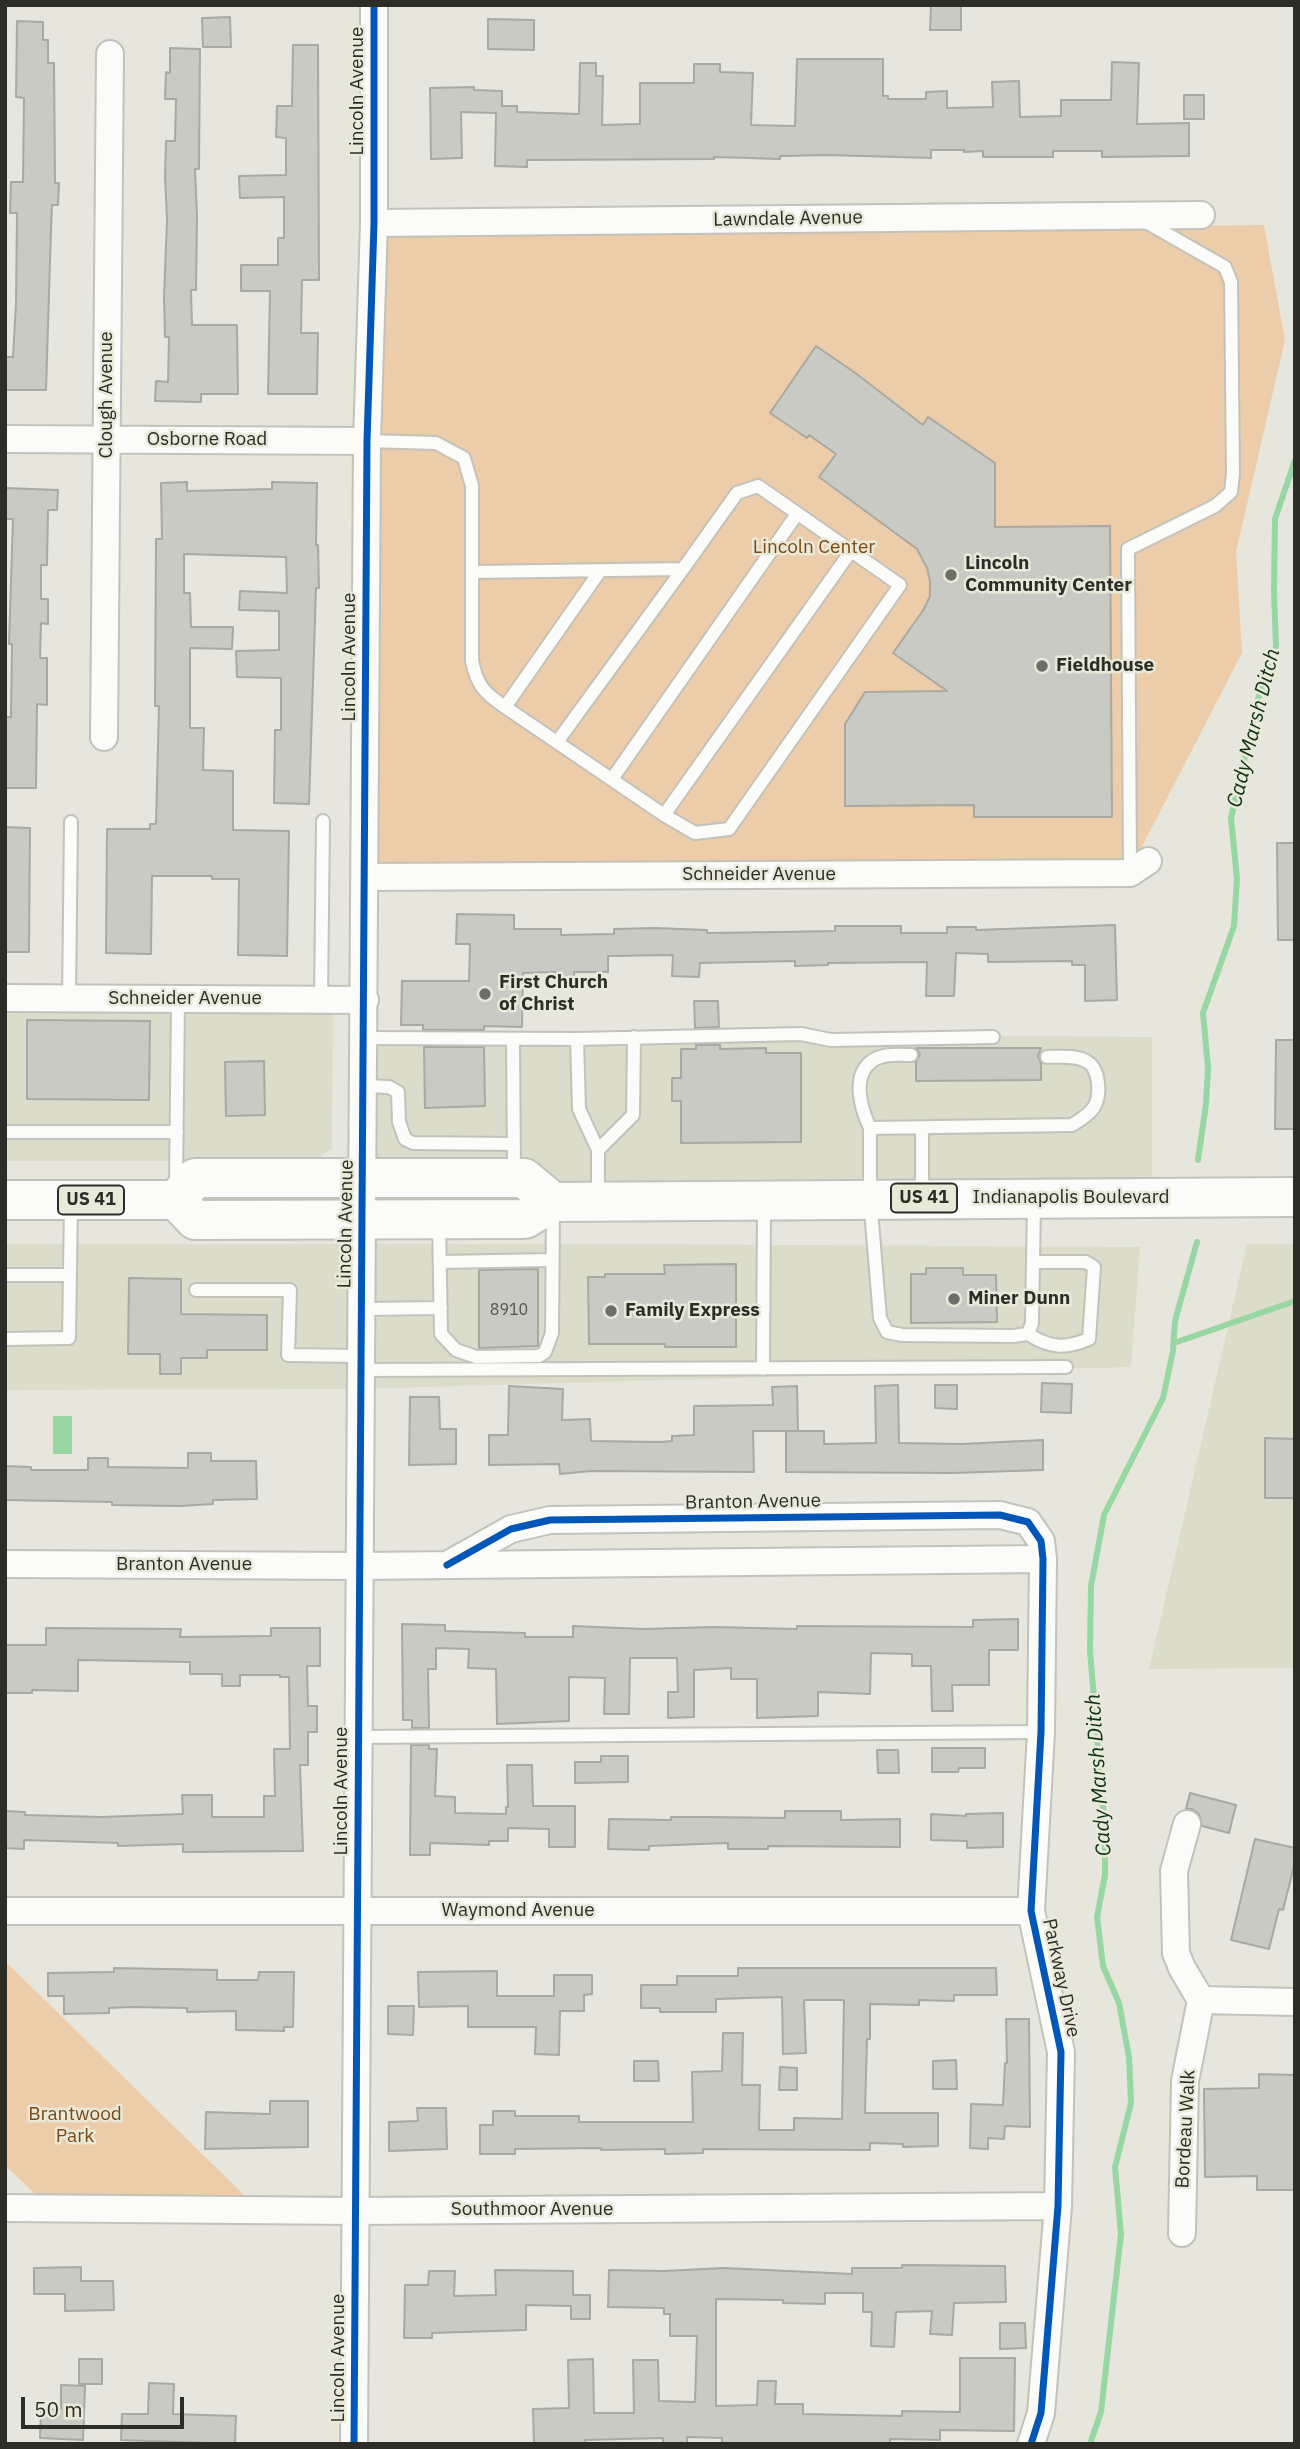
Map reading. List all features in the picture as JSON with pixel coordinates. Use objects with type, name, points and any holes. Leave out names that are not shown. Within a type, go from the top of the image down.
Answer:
[{"type":"highway","points":[[176,1200],[195,1178],[362,1178],[513,1161],[524,1178],[553,1202]]},
{"type":"highway","name":"Indianapolis Boulevard","points":[[176,1200],[195,1220],[525,1219],[553,1202],[1295,1197]]},
{"type":"highway","name":"US 41","points":[[5,1200],[176,1200]]},
{"type":"street","name":"Lincoln Avenue","points":[[354,2444],[367,441],[374,223],[374,5]]},
{"type":"street","name":"Clough Avenue","points":[[104,737],[110,54]]},
{"type":"street","name":"Lawndale Avenue","points":[[374,223],[1201,215]]},
{"type":"street","name":"Osborne Road","points":[[5,439],[367,441]]},
{"type":"street","name":"Schneider Avenue","points":[[365,877],[1139,867]]},
{"type":"street","name":"Schneider Avenue","points":[[5,998],[365,1000]]},
{"type":"street","name":"Branton Avenue","points":[[5,1563],[358,1566],[1043,1559],[1041,1541],[1028,1522],[1000,1515],[550,1520],[511,1529],[447,1565]]},
{"type":"street","name":"Parkway Drive","points":[[1031,2444],[1041,2413],[1058,2206],[1061,2052],[1031,1911],[1041,1732],[1043,1559]]},
{"type":"street","points":[[1187,1824],[1174,1871],[1176,1953],[1201,2000],[1295,2002]]},
{"type":"street","name":"Waymond Avenue","points":[[5,1911],[1031,1911]]},
{"type":"street","name":"Bordeau Walk","points":[[1182,2233],[1185,2081],[1201,2000]]},
{"type":"street","name":"Southmoor Avenue","points":[[5,2208],[355,2211],[1058,2206]]},
{"type":"lane","points":[[1136,216],[1224,267],[1231,282],[1233,473],[1231,492],[1215,506],[1128,549],[1139,867]]},
{"type":"lane","points":[[367,441],[436,443],[464,458],[472,486],[472,661],[477,682],[492,698],[664,815],[695,833],[729,828],[900,585],[758,486],[737,493],[557,742]]},
{"type":"lane","points":[[612,779],[797,514]]},
{"type":"lane","points":[[664,815],[851,551]]},
{"type":"lane","points":[[472,572],[683,569]]},
{"type":"lane","points":[[505,707],[600,571]]},
{"type":"lane","points":[[321,1000],[323,821]]},
{"type":"lane","points":[[69,999],[71,822]]},
{"type":"lane","points":[[176,1200],[178,999]]},
{"type":"lane","points":[[364,1038],[578,1039],[801,1034],[831,1040],[993,1037]]},
{"type":"lane","points":[[598,1150],[633,1115],[634,1037]]},
{"type":"lane","points":[[364,1086],[389,1087],[398,1092],[399,1122],[405,1139],[413,1143],[513,1161],[513,1039]]},
{"type":"lane","points":[[578,1039],[579,1109],[598,1150],[598,1202]]},
{"type":"lane","points":[[911,1055],[888,1055],[873,1060],[863,1070],[860,1092],[862,1111],[870,1128],[870,1199],[880,1318],[887,1332],[902,1335],[1028,1334],[1044,1344],[1071,1347],[1089,1339],[1094,1267],[1086,1262],[1034,1262]]},
{"type":"lane","points":[[870,1128],[1072,1125],[1096,1105],[1098,1075],[1093,1066],[1084,1059],[1047,1057]]},
{"type":"lane","points":[[922,1128],[922,1199]]},
{"type":"lane","points":[[5,1132],[177,1132]]},
{"type":"lane","points":[[1028,1334],[1032,1323],[1034,1199]]},
{"type":"lane","points":[[5,1339],[69,1338],[72,1200]]},
{"type":"lane","points":[[763,1368],[764,1201]]},
{"type":"lane","points":[[439,1219],[441,1334],[456,1350],[476,1357],[539,1356],[545,1352],[552,1333],[553,1202]]},
{"type":"lane","points":[[440,1262],[551,1260]]},
{"type":"lane","points":[[5,1275],[69,1275]]},
{"type":"lane","points":[[196,1290],[290,1290],[288,1355],[360,1363],[763,1368],[1066,1367]]},
{"type":"lane","points":[[360,1310],[441,1308]]},
{"type":"lane","points":[[358,1737],[1041,1732]]},
{"type":"shaded area","points":[[5,1004],[333,1008],[332,1148],[314,1161],[5,1161]]},
{"type":"shaded area","points":[[368,1032],[1152,1037],[1152,1194],[555,1198],[366,1173]]},
{"type":"shaded area","points":[[5,1244],[1140,1247],[1131,1367],[352,1389],[5,1390]]},
{"type":"shaded area","points":[[1247,1244],[1295,1244],[1295,1668],[1149,1669]]},
{"type":"shaded area","points":[[53,1416],[72,1416],[72,1454],[53,1454]]},
{"type":"green space","name":"Lincoln Center","points":[[1264,225],[1285,340],[1236,552],[1242,653],[1134,862],[373,869],[381,236]]},
{"type":"green space","name":"Brantwood Park","points":[[5,1961],[244,2195],[36,2195],[5,2165]]},
{"type":"building","points":[[931,5],[961,5],[961,30],[930,30]]},
{"type":"building","points":[[230,17],[231,47],[203,47],[202,18]]},
{"type":"building","points":[[488,19],[534,20],[534,50],[488,49]]},
{"type":"building","points":[[17,21],[43,22],[43,40],[48,40],[48,63],[54,63],[55,183],[59,183],[58,205],[52,205],[46,390],[5,390],[5,357],[13,357],[16,303],[17,213],[10,213],[11,182],[23,182],[24,98],[16,97]]},
{"type":"building","points":[[293,45],[318,45],[319,280],[302,280],[301,333],[318,333],[317,394],[268,394],[270,291],[241,291],[241,265],[278,265],[278,238],[284,238],[284,197],[240,198],[239,176],[286,175],[286,138],[276,137],[277,106],[292,106]]},
{"type":"building","points":[[170,48],[200,49],[199,169],[195,169],[196,290],[191,290],[192,325],[237,325],[238,394],[201,394],[201,402],[155,401],[156,381],[168,382],[169,337],[165,337],[164,298],[166,141],[175,141],[176,99],[165,99],[166,72],[170,73]]},
{"type":"building","points":[[797,59],[883,59],[883,96],[888,96],[888,99],[926,99],[926,92],[947,91],[947,108],[993,107],[992,82],[1019,81],[1020,117],[1061,116],[1061,100],[1111,100],[1112,62],[1139,63],[1137,124],[1189,123],[1189,156],[1102,157],[1102,151],[1053,151],[1053,157],[983,157],[983,151],[931,150],[931,158],[828,155],[780,156],[780,159],[714,157],[527,160],[527,167],[495,166],[496,113],[461,112],[462,158],[431,159],[430,88],[474,87],[474,90],[502,91],[502,106],[517,106],[517,112],[579,114],[580,63],[596,63],[596,76],[603,76],[602,125],[640,124],[640,83],[694,83],[694,64],[720,64],[720,72],[753,73],[751,125],[795,126]]},
{"type":"building","points":[[1184,95],[1204,95],[1204,119],[1184,119]]},
{"type":"building","points":[[816,346],[923,425],[928,417],[995,463],[995,527],[1110,526],[1112,817],[974,817],[974,805],[845,806],[845,724],[865,692],[947,691],[893,653],[930,596],[927,568],[917,549],[819,477],[836,454],[770,413]]},
{"type":"building","points":[[187,482],[187,491],[272,489],[272,482],[317,483],[316,545],[319,588],[316,588],[309,804],[274,803],[275,730],[281,730],[281,678],[237,677],[236,651],[279,650],[279,611],[239,610],[240,591],[287,593],[286,557],[184,554],[184,593],[190,593],[191,627],[233,627],[232,649],[190,648],[190,728],[204,728],[203,770],[233,771],[233,830],[289,831],[287,956],[238,955],[239,879],[212,879],[212,876],[152,876],[151,954],[106,953],[107,829],[150,829],[150,824],[156,824],[159,706],[155,706],[156,539],[162,539],[161,483]]},
{"type":"building","points":[[5,488],[58,490],[57,510],[48,510],[47,565],[41,565],[41,599],[48,599],[48,624],[41,623],[40,658],[47,658],[47,705],[37,704],[36,788],[5,788],[5,717],[11,717],[12,644],[9,644],[13,519],[5,519]]},
{"type":"building","points":[[5,827],[30,828],[29,952],[5,952]]},
{"type":"building","points":[[1277,843],[1295,843],[1295,940],[1278,940]]},
{"type":"building","points":[[457,914],[514,915],[514,929],[561,929],[561,935],[614,934],[614,929],[655,928],[707,930],[707,933],[835,931],[835,926],[901,926],[901,933],[947,933],[947,927],[976,927],[976,930],[1115,925],[1117,1000],[1085,1001],[1085,965],[1072,965],[1072,961],[988,962],[988,954],[956,953],[954,996],[926,996],[927,962],[795,966],[795,961],[700,963],[699,977],[672,976],[673,955],[608,956],[608,972],[574,972],[574,987],[556,987],[556,972],[523,973],[522,1027],[484,1026],[484,1030],[423,1030],[423,1025],[401,1025],[402,981],[469,981],[470,944],[456,944]]},
{"type":"building","points":[[694,1001],[718,1001],[719,1027],[695,1028]]},
{"type":"building","points":[[27,1020],[150,1021],[149,1100],[27,1099]]},
{"type":"building","points":[[1276,1040],[1295,1040],[1295,1129],[1275,1129]]},
{"type":"building","points":[[696,1045],[720,1045],[720,1049],[766,1048],[766,1053],[801,1053],[801,1142],[681,1143],[681,1101],[672,1101],[672,1078],[681,1078],[681,1049],[696,1049]]},
{"type":"building","points":[[424,1047],[484,1047],[485,1106],[425,1108]]},
{"type":"building","points":[[916,1048],[1041,1048],[1038,1056],[1041,1063],[1041,1080],[916,1081],[916,1062],[920,1054]]},
{"type":"building","points":[[264,1061],[265,1115],[226,1116],[225,1062]]},
{"type":"building","points":[[736,1264],[736,1347],[589,1344],[588,1277],[605,1277],[605,1274],[665,1274],[664,1265]]},
{"type":"building","name":"Miner Dunn","points":[[926,1268],[963,1268],[963,1275],[996,1275],[997,1322],[911,1323],[911,1274],[926,1274]]},
{"type":"building","points":[[538,1269],[538,1346],[479,1348],[479,1270]]},
{"type":"building","points":[[129,1278],[181,1279],[181,1314],[267,1315],[267,1350],[207,1350],[207,1358],[181,1358],[181,1374],[160,1374],[160,1354],[128,1354]]},
{"type":"building","points":[[1042,1383],[1072,1384],[1071,1413],[1041,1412]]},
{"type":"building","points":[[898,1385],[899,1443],[962,1444],[1043,1440],[1043,1470],[952,1473],[786,1472],[786,1431],[824,1431],[824,1444],[876,1443],[875,1386]]},
{"type":"building","points":[[935,1385],[957,1385],[957,1409],[935,1408]]},
{"type":"building","points":[[509,1386],[563,1389],[562,1420],[590,1419],[591,1441],[661,1442],[672,1441],[672,1436],[694,1435],[694,1406],[773,1405],[772,1387],[797,1386],[798,1431],[753,1431],[754,1472],[591,1471],[560,1474],[559,1464],[489,1465],[489,1435],[508,1435]]},
{"type":"building","points":[[410,1397],[439,1397],[440,1429],[456,1429],[456,1464],[409,1465]]},
{"type":"building","points":[[1265,1438],[1295,1439],[1295,1498],[1265,1498]]},
{"type":"building","points":[[188,1453],[211,1453],[211,1461],[256,1461],[257,1499],[213,1500],[213,1504],[180,1506],[5,1500],[5,1466],[31,1467],[31,1470],[88,1470],[88,1458],[108,1458],[108,1467],[188,1468]]},
{"type":"building","points":[[1018,1619],[1018,1650],[989,1650],[989,1685],[952,1685],[953,1711],[932,1711],[931,1666],[912,1666],[912,1654],[871,1653],[870,1694],[818,1692],[818,1716],[757,1718],[757,1679],[731,1679],[731,1668],[694,1670],[694,1717],[668,1718],[668,1692],[678,1692],[677,1658],[630,1658],[629,1714],[604,1714],[605,1678],[569,1677],[569,1721],[497,1724],[496,1669],[468,1668],[469,1649],[436,1648],[436,1669],[428,1669],[429,1728],[412,1728],[412,1720],[403,1720],[402,1624],[445,1625],[445,1631],[525,1633],[525,1637],[573,1637],[573,1626],[644,1629],[973,1627],[973,1620]]},
{"type":"building","points":[[46,1628],[181,1629],[180,1637],[271,1636],[271,1628],[320,1628],[320,1666],[307,1666],[308,1706],[317,1706],[317,1732],[308,1732],[308,1765],[300,1765],[303,1851],[183,1852],[183,1844],[118,1846],[118,1843],[24,1840],[24,1849],[5,1848],[5,1811],[25,1812],[25,1815],[101,1817],[183,1814],[182,1795],[212,1795],[212,1817],[264,1817],[264,1796],[275,1796],[274,1749],[290,1749],[289,1677],[280,1675],[240,1675],[240,1686],[222,1686],[222,1674],[190,1674],[190,1662],[78,1660],[78,1691],[32,1690],[32,1693],[5,1693],[5,1645],[46,1645]]},
{"type":"building","points":[[411,1745],[429,1745],[429,1749],[437,1749],[435,1796],[455,1797],[455,1813],[506,1814],[507,1765],[532,1765],[533,1806],[575,1806],[575,1847],[549,1847],[549,1829],[508,1828],[508,1841],[489,1841],[489,1845],[430,1843],[430,1855],[410,1855]]},
{"type":"building","points":[[932,1748],[985,1748],[985,1768],[932,1772]]},
{"type":"building","points":[[877,1750],[898,1750],[899,1773],[878,1773]]},
{"type":"building","points":[[601,1756],[628,1756],[628,1782],[575,1783],[575,1762],[601,1762]]},
{"type":"building","points":[[1190,1793],[1236,1805],[1229,1833],[1202,1826],[1199,1814],[1192,1809],[1186,1809]]},
{"type":"building","points":[[785,1811],[841,1811],[841,1820],[900,1819],[900,1847],[768,1846],[768,1849],[728,1849],[728,1843],[649,1846],[649,1850],[608,1849],[609,1819],[785,1818]]},
{"type":"building","points":[[1003,1813],[1003,1847],[967,1848],[967,1841],[931,1840],[931,1814],[966,1816]]},
{"type":"building","points":[[1255,1839],[1295,1848],[1295,1862],[1283,1910],[1279,1909],[1269,1949],[1231,1940]]},
{"type":"building","points":[[114,1968],[217,1970],[217,1980],[258,1980],[259,1972],[294,1972],[293,2027],[284,2027],[284,2031],[236,2030],[236,2011],[187,2012],[187,2008],[109,2008],[109,2013],[64,2014],[64,1996],[48,1996],[48,1973],[114,1972]]},
{"type":"building","points":[[738,1968],[996,1968],[997,1995],[954,1995],[954,2001],[919,2000],[919,2005],[870,2004],[865,2113],[938,2113],[938,2146],[903,2147],[903,2144],[870,2143],[870,2150],[703,2149],[703,2153],[665,2154],[665,2149],[515,2149],[515,2154],[480,2154],[480,2125],[493,2125],[493,2111],[515,2111],[515,2116],[579,2116],[579,2122],[693,2122],[692,2072],[722,2071],[723,2033],[743,2033],[742,2085],[760,2085],[759,2130],[794,2130],[794,2118],[842,2119],[844,2000],[804,2000],[806,2053],[783,2054],[782,1997],[716,1999],[716,2012],[660,2012],[660,2008],[641,2008],[641,1985],[677,1985],[677,1976],[738,1976]]},
{"type":"building","points":[[497,1971],[497,1996],[554,1996],[554,1975],[592,1975],[592,1994],[584,1995],[584,2011],[560,2011],[559,2055],[535,2054],[536,2027],[468,2027],[468,2006],[419,2007],[418,1972]]},
{"type":"building","points":[[388,2006],[414,2006],[413,2035],[388,2034]]},
{"type":"building","points":[[1006,2019],[1029,2019],[1030,2127],[1005,2126],[1004,2139],[988,2138],[988,2149],[970,2148],[971,2104],[1003,2105],[1007,2063]]},
{"type":"building","points":[[956,2060],[957,2089],[933,2089],[933,2061]]},
{"type":"building","points":[[634,2061],[658,2061],[659,2081],[634,2081]]},
{"type":"building","points":[[780,2067],[797,2068],[797,2090],[779,2090]]},
{"type":"building","points":[[1259,2074],[1295,2075],[1295,2190],[1257,2190],[1257,2176],[1205,2177],[1204,2089],[1259,2088]]},
{"type":"building","points":[[270,2101],[308,2101],[308,2147],[205,2149],[206,2112],[270,2114]]},
{"type":"building","points":[[417,2108],[446,2108],[447,2149],[389,2151],[389,2122],[418,2121]]},
{"type":"building","points":[[902,2265],[1005,2266],[1006,2302],[954,2303],[952,2335],[930,2334],[932,2311],[896,2312],[894,2347],[871,2346],[872,2312],[863,2312],[863,2293],[825,2293],[825,2304],[716,2299],[716,2406],[757,2405],[758,2381],[776,2381],[775,2404],[803,2404],[803,2414],[902,2416],[902,2411],[960,2412],[960,2358],[1015,2358],[1014,2431],[940,2430],[940,2440],[890,2439],[890,2444],[722,2444],[722,2438],[687,2437],[687,2444],[663,2444],[663,2438],[585,2440],[585,2444],[534,2444],[533,2409],[569,2408],[568,2360],[593,2359],[594,2413],[634,2413],[633,2360],[658,2360],[659,2401],[695,2402],[697,2336],[670,2336],[670,2314],[664,2314],[664,2308],[608,2307],[609,2270],[724,2268],[852,2274],[852,2268],[902,2268]]},
{"type":"building","points":[[81,2267],[81,2281],[113,2281],[114,2310],[65,2311],[65,2294],[34,2294],[34,2268]]},
{"type":"building","points":[[495,2270],[573,2271],[573,2295],[590,2295],[590,2319],[571,2319],[571,2306],[526,2305],[526,2330],[432,2333],[432,2338],[404,2338],[405,2285],[428,2285],[429,2271],[455,2271],[454,2296],[496,2295]]},
{"type":"building","points":[[1000,2323],[1025,2323],[1026,2348],[1000,2349]]},
{"type":"building","points":[[79,2359],[102,2359],[102,2384],[79,2384]]},
{"type":"building","points":[[149,2383],[174,2384],[173,2414],[236,2416],[235,2444],[121,2440],[122,2414],[148,2414]]},
{"type":"building","points":[[61,2385],[85,2386],[83,2440],[40,2438],[41,2409],[61,2409]]},
{"type":"waterway","name":"Cady Marsh Ditch","points":[[1198,1160],[1208,1067],[1203,1013],[1234,926],[1237,879],[1231,818],[1258,699],[1276,646],[1275,519],[1295,460]]},
{"type":"waterway","name":"Cady Marsh Ditch","points":[[1090,2444],[1101,2412],[1121,2234],[1115,2167],[1131,2103],[1129,2057],[1119,2003],[1103,1966],[1097,1917],[1105,1875],[1105,1832],[1090,1651],[1091,1586],[1104,1515],[1163,1398],[1173,1351],[1175,1321],[1197,1242]]},
{"type":"waterway","points":[[1174,1343],[1295,1301]]},
{"type":"cycle path","points":[[354,2444],[367,441],[374,223],[374,5]]},
{"type":"cycle path","points":[[447,1565],[511,1529],[550,1520],[1000,1515],[1028,1522],[1041,1541],[1041,1732],[1031,1911],[1061,2052],[1058,2206],[1041,2413],[1031,2444]]},
{"type":"place","name":"Lincoln Community Center","points":[[951,575]]},
{"type":"place","name":"Fieldhouse","points":[[1042,666]]},
{"type":"place","name":"First Church of Christ","points":[[485,994]]},
{"type":"place","name":"Miner Dunn","points":[[954,1299]]},
{"type":"place","name":"Family Express","points":[[611,1311]]}]
